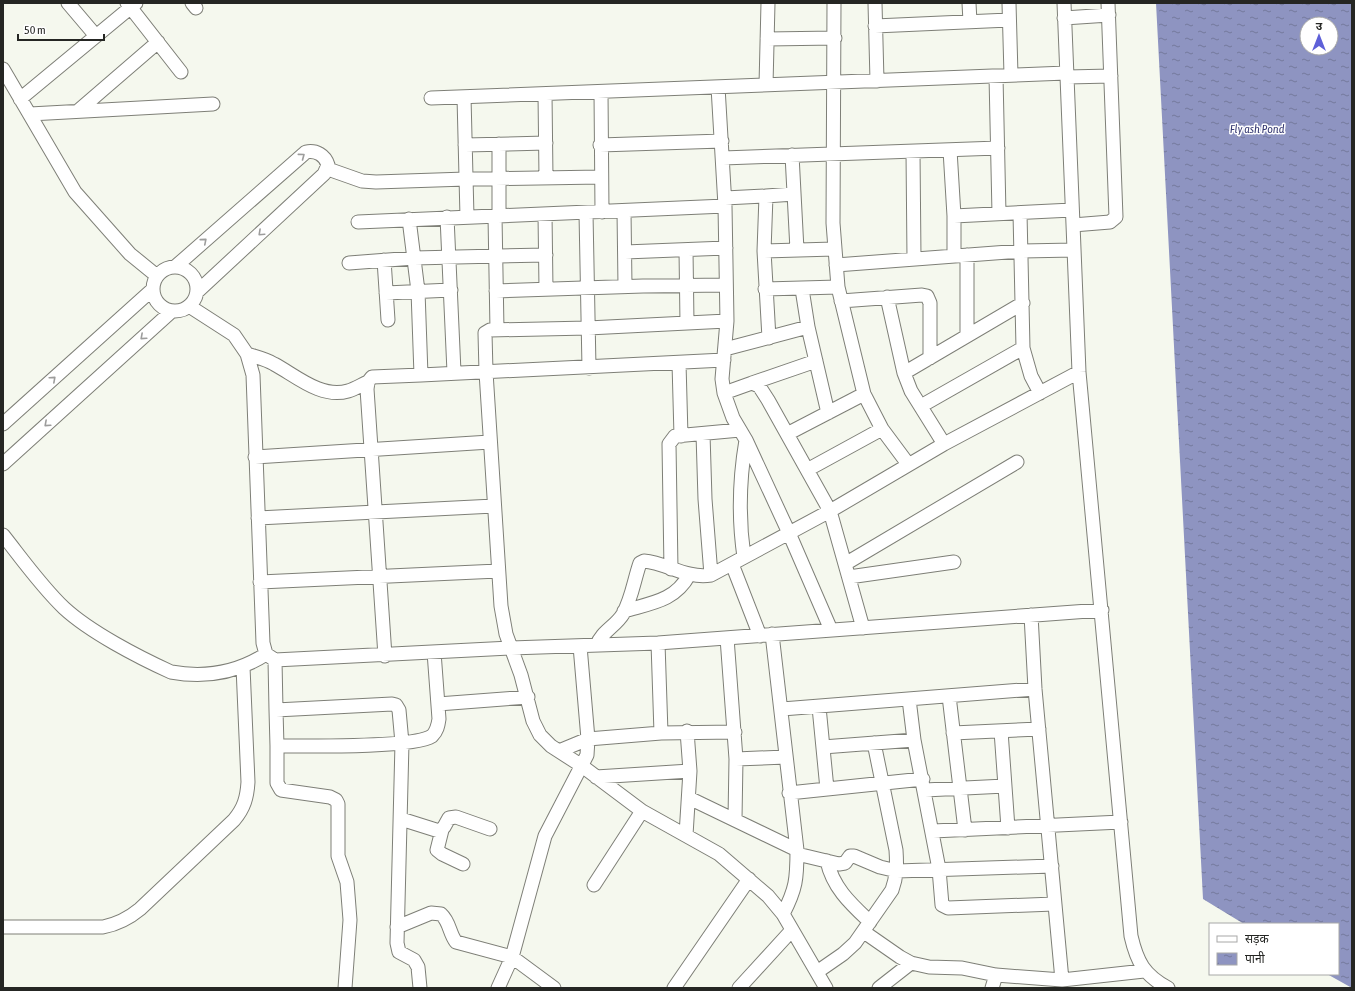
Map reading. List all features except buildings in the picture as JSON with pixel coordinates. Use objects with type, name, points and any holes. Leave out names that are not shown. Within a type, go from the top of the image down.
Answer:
[{"type":"street","points":[[68,3],[96,36]]},
{"type":"street","points":[[766,85],[768,3]]},
{"type":"street","points":[[834,3],[834,249],[838,287],[864,394],[882,428],[908,464]]},
{"type":"street","points":[[875,3],[877,81]]},
{"type":"street","points":[[969,3],[970,22]]},
{"type":"street","points":[[1008,3],[1012,75]]},
{"type":"street","points":[[1064,3],[1079,372],[1102,610],[1130,936],[1136,957],[1144,971],[1168,988]]},
{"type":"street","points":[[20,99],[131,5],[181,72]]},
{"type":"street","points":[[1064,18],[1108,9],[1116,217],[1110,222],[1073,225]]},
{"type":"street","points":[[875,26],[1009,20]]},
{"type":"street","points":[[767,39],[835,38]]},
{"type":"street","points":[[78,111],[158,42]]},
{"type":"street","points":[[3,69],[75,192],[130,254],[157,276]]},
{"type":"street","points":[[431,98],[1012,75],[1111,76]]},
{"type":"street","points":[[996,76],[999,214]]},
{"type":"street","points":[[718,87],[723,158],[726,248],[727,321],[722,380],[724,393],[733,418],[743,435],[789,533],[831,630]]},
{"type":"street","points":[[601,92],[600,145],[602,212]]},
{"type":"street","points":[[545,94],[546,178]]},
{"type":"street","points":[[464,97],[467,217]]},
{"type":"street","points":[[30,114],[213,104]]},
{"type":"street","points":[[600,145],[722,141]]},
{"type":"street","points":[[465,145],[546,143]]},
{"type":"street","points":[[497,330],[496,256],[499,144]]},
{"type":"street","points":[[723,158],[998,148]]},
{"type":"street","points":[[950,150],[954,216],[960,255],[968,335]]},
{"type":"street","points":[[3,424],[152,289],[157,276],[162,271],[175,267],[306,152],[312,151],[323,156],[327,161],[328,169]]},
{"type":"street","points":[[913,152],[914,258]]},
{"type":"street","points":[[792,155],[797,250]]},
{"type":"street","points":[[328,169],[362,181],[376,182],[499,178],[601,177]]},
{"type":"street","points":[[197,292],[328,169]]},
{"type":"street","points":[[358,222],[447,217],[624,211],[794,194]]},
{"type":"street","points":[[766,196],[764,251],[769,338]]},
{"type":"street","points":[[954,216],[1072,210]]},
{"type":"street","points":[[624,211],[625,286]]},
{"type":"street","points":[[586,213],[589,368]]},
{"type":"street","points":[[1020,213],[1023,348],[1032,376],[1040,393]]},
{"type":"street","points":[[545,214],[546,289]]},
{"type":"street","points":[[447,217],[454,372]]},
{"type":"street","points":[[409,219],[418,291],[421,374]]},
{"type":"street","points":[[625,252],[726,248]]},
{"type":"street","points":[[764,251],[834,249]]},
{"type":"street","points":[[686,250],[687,323]]},
{"type":"street","points":[[836,265],[1022,251],[1074,250]]},
{"type":"street","points":[[349,263],[414,258],[546,255]]},
{"type":"street","points":[[384,260],[388,320]]},
{"type":"street","points":[[152,289],[157,302],[161,307],[172,311],[184,310],[189,306],[196,297],[196,281],[193,276],[182,268],[175,267]]},
{"type":"street","points":[[496,291],[625,286],[726,285]]},
{"type":"street","points":[[765,289],[838,287]]},
{"type":"street","points":[[802,289],[808,327],[828,412]]},
{"type":"street","points":[[386,293],[451,290]]},
{"type":"street","points":[[841,301],[922,294],[927,296],[930,303],[930,358]]},
{"type":"street","points":[[887,297],[904,373],[910,391],[922,406],[944,444]]},
{"type":"street","points":[[904,373],[1023,303]]},
{"type":"street","points":[[189,306],[234,335],[248,354],[253,375],[263,643],[270,657],[276,710],[277,783],[281,790],[330,798],[336,800],[338,804],[338,856],[347,882],[350,920],[345,988]]},
{"type":"street","points":[[3,464],[172,311]]},
{"type":"street","points":[[727,321],[588,328],[490,330],[485,333],[490,442],[501,606],[511,648],[528,697],[533,721],[540,734],[559,751],[582,766],[642,811],[719,854],[749,879],[768,896],[783,914],[826,988]]},
{"type":"street","points":[[248,354],[273,363],[312,386],[327,391],[347,392],[368,382],[372,377],[379,376],[679,363],[724,354],[769,338],[808,327]]},
{"type":"street","points":[[922,406],[1023,348]]},
{"type":"street","points":[[724,393],[816,361]]},
{"type":"street","points":[[679,363],[681,436]]},
{"type":"street","points":[[597,645],[600,638],[615,624],[624,611],[640,563],[649,561],[689,575],[700,577],[711,575],[830,511],[944,444],[1079,372]]},
{"type":"street","points":[[368,382],[385,656]]},
{"type":"street","points":[[752,383],[759,386],[830,511],[863,628]]},
{"type":"street","points":[[787,434],[864,394]]},
{"type":"street","points":[[807,470],[882,428]]},
{"type":"street","points":[[671,569],[669,444],[675,436],[703,434],[743,435]]},
{"type":"street","points":[[703,434],[705,499],[711,575]]},
{"type":"street","points":[[743,435],[739,505],[744,557]]},
{"type":"street","points":[[255,457],[490,442]]},
{"type":"street","points":[[847,570],[1017,462]]},
{"type":"street","points":[[258,518],[494,506]]},
{"type":"street","points":[[3,534],[46,589],[63,607],[82,623],[153,664],[171,672],[186,675],[206,674],[243,667],[270,657],[385,656],[511,648],[658,643],[1102,610]]},
{"type":"street","points":[[847,570],[954,562]]},
{"type":"street","points":[[732,564],[766,635],[782,709],[789,793],[797,852],[797,874],[793,893],[783,914]]},
{"type":"street","points":[[260,582],[498,571]]},
{"type":"street","points":[[624,611],[671,596],[683,586],[689,575]]},
{"type":"street","points":[[1032,615],[1035,688],[1062,980]]},
{"type":"street","points":[[728,638],[736,759],[735,819]]},
{"type":"street","points":[[658,643],[661,733]]},
{"type":"street","points":[[498,988],[512,957],[545,836],[587,755],[588,739],[580,646]]},
{"type":"street","points":[[277,746],[402,743],[423,740],[432,735],[437,729],[438,704],[434,652]]},
{"type":"street","points":[[3,928],[103,927],[116,925],[140,909],[234,820],[243,809],[247,796],[248,782],[243,667]]},
{"type":"street","points":[[782,709],[1035,688]]},
{"type":"street","points":[[948,696],[965,830]]},
{"type":"street","points":[[438,704],[528,697]]},
{"type":"street","points":[[909,699],[914,740],[933,831],[939,869],[942,905],[948,908],[1054,904]]},
{"type":"street","points":[[276,710],[396,705],[402,743],[398,948],[403,954],[414,960],[418,967],[420,988]]},
{"type":"street","points":[[819,707],[827,789]]},
{"type":"street","points":[[953,733],[1039,729]]},
{"type":"street","points":[[1001,731],[1008,828]]},
{"type":"street","points":[[686,836],[690,771],[688,732]]},
{"type":"street","points":[[559,751],[588,739],[661,733],[734,732]]},
{"type":"street","points":[[823,748],[874,742],[914,740]]},
{"type":"street","points":[[817,972],[843,954],[867,927],[892,890],[897,871],[896,850],[874,742]]},
{"type":"street","points":[[736,759],[786,757]]},
{"type":"street","points":[[596,777],[690,771]]},
{"type":"street","points":[[789,793],[883,783],[960,788],[1005,786]]},
{"type":"street","points":[[689,798],[735,819],[797,852],[842,864],[850,856],[854,856],[880,867],[897,871],[1052,866]]},
{"type":"street","points":[[594,885],[642,811]]},
{"type":"street","points":[[463,864],[437,850],[442,830],[447,820],[452,817],[490,829]]},
{"type":"street","points":[[401,820],[435,830],[442,830]]},
{"type":"street","points":[[933,831],[1121,822]]},
{"type":"street","points":[[827,861],[834,882],[867,927],[887,950],[911,963],[929,967],[962,968],[996,975],[1062,980],[1076,984],[1144,971]]},
{"type":"street","points":[[674,988],[749,879]]},
{"type":"street","points":[[398,927],[430,913],[441,914],[448,922],[453,938],[456,942],[512,957],[554,988]]},
{"type":"street","points":[[739,988],[792,930]]},
{"type":"street","points":[[879,988],[911,963]]},
{"type":"street","points":[[992,988],[996,975]]},
{"type":"water","name":"Fly ash Pond","points":[[1156,3],[1352,3],[1352,988],[1329,975],[1339,975],[1339,923],[1242,923],[1203,899]]}]
